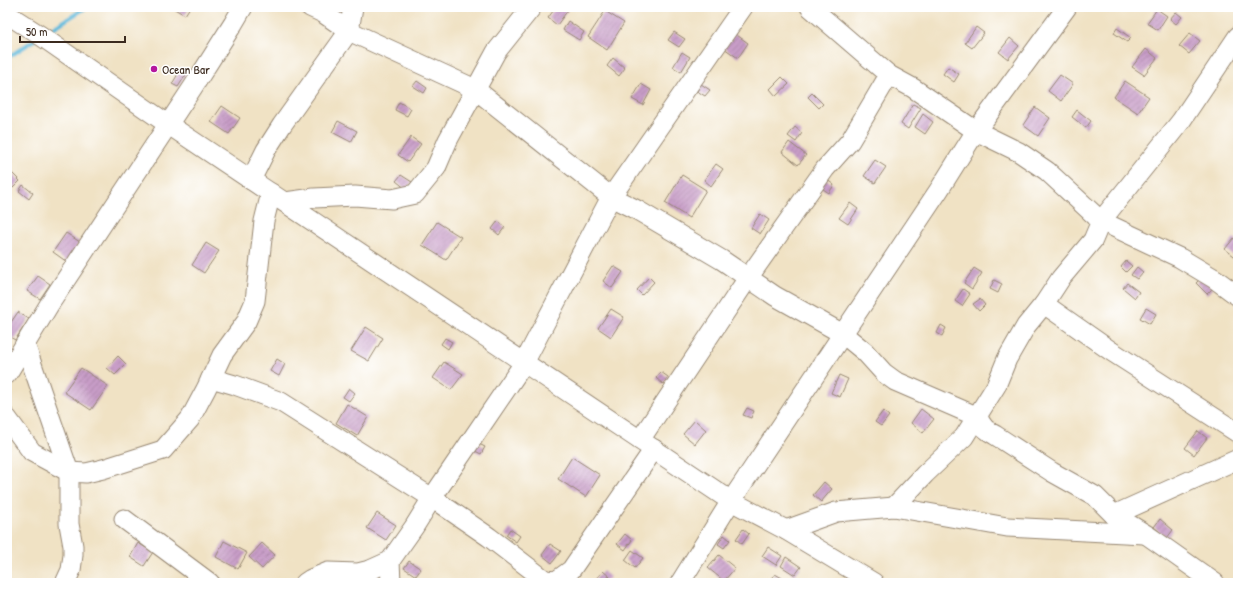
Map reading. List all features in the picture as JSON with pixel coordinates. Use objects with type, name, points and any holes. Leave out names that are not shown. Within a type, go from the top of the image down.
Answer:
[{"type":"street","points":[[7,374],[49,305],[169,125],[233,24],[242,7]]},
{"type":"street","points":[[310,7],[324,13],[349,31],[475,89],[611,197],[637,210],[722,260],[775,296],[842,334],[865,352],[884,373],[895,381],[978,417],[982,426],[986,430],[1052,472],[1095,496],[1114,515],[1147,535],[1215,583]]},
{"type":"street","points":[[251,180],[266,150],[282,125],[349,31],[353,7]]},
{"type":"street","points":[[278,197],[314,198],[355,196],[392,199],[415,194],[436,168],[448,140],[496,52],[532,7]]},
{"type":"street","points":[[306,583],[311,579],[328,572],[358,573],[370,570],[390,561],[524,363],[611,197],[743,7]]},
{"type":"street","points":[[810,7],[889,74],[913,88],[976,131],[1019,152],[1046,171],[1101,221],[1180,258],[1215,279],[1238,296]]},
{"type":"street","points":[[680,583],[731,501],[939,190],[976,131],[1067,7]]},
{"type":"street","points":[[7,14],[169,125],[731,501],[786,530],[874,583]]},
{"type":"street","points":[[894,508],[925,474],[964,438],[996,386],[1006,359],[1026,326],[1044,304],[1060,278],[1093,240],[1101,221],[1181,121],[1238,36]]},
{"type":"street","points":[[211,378],[281,402],[432,498],[489,537],[545,580],[556,581],[570,570],[748,278],[825,169],[850,141],[889,74]]},
{"type":"street","points":[[7,418],[32,452],[69,472],[86,473],[163,450],[190,420],[222,355],[246,322],[255,301],[264,221],[278,197]]},
{"type":"street","points":[[1044,304],[1111,351],[1238,433]]},
{"type":"street","points":[[25,344],[69,472],[69,524],[73,555],[71,570],[65,583]]},
{"type":"street","points":[[1114,515],[1238,459]]},
{"type":"street","points":[[786,530],[836,512],[894,508],[1007,527],[1147,535]]},
{"type":"street","points":[[124,519],[210,583]]},
{"type":"street","points":[[390,561],[391,583]]},
{"type":"building","points":[[171,7],[190,7],[185,15]]},
{"type":"building","points":[[556,7],[565,7],[568,10],[557,25],[548,18]]},
{"type":"building","points":[[1157,9],[1167,16],[1158,30],[1147,23]]},
{"type":"building","points":[[605,11],[624,23],[607,50],[588,37]]},
{"type":"building","points":[[1176,12],[1182,17],[1176,24],[1170,19]]},
{"type":"building","points":[[568,21],[584,32],[579,40],[563,30]]},
{"type":"building","points":[[976,27],[984,33],[972,48],[965,43]]},
{"type":"building","points":[[1117,28],[1131,38],[1127,42],[1114,33]]},
{"type":"building","points":[[674,32],[685,39],[679,47],[668,40]]},
{"type":"building","points":[[734,33],[748,43],[738,58],[724,48]]},
{"type":"building","points":[[1190,33],[1200,41],[1189,54],[1179,46]]},
{"type":"building","points":[[1010,38],[1019,46],[1008,59],[999,52]]},
{"type":"building","points":[[1146,49],[1157,58],[1144,75],[1132,67]]},
{"type":"building","points":[[682,52],[690,57],[681,72],[673,67]]},
{"type":"building","points":[[613,58],[625,68],[619,76],[607,66]]},
{"type":"building","points":[[948,67],[959,74],[954,82],[943,74]]},
{"type":"building","points":[[181,69],[187,73],[178,87],[172,84]]},
{"type":"building","points":[[1060,75],[1073,84],[1061,101],[1048,91]]},
{"type":"building","points":[[782,77],[789,84],[776,96],[770,89]]},
{"type":"building","points":[[417,81],[427,88],[424,93],[413,86]]},
{"type":"building","points":[[1125,81],[1149,97],[1138,113],[1114,97]]},
{"type":"building","points":[[641,84],[651,90],[643,105],[632,99]]},
{"type":"building","points":[[701,84],[710,90],[705,96],[697,91]]},
{"type":"building","points":[[812,93],[823,104],[819,108],[808,97]]},
{"type":"building","points":[[399,102],[411,109],[407,116],[395,110]]},
{"type":"building","points":[[913,104],[921,108],[908,129],[901,124]]},
{"type":"building","points":[[222,106],[240,118],[229,134],[211,122]]},
{"type":"building","points":[[1035,107],[1050,118],[1038,136],[1023,125]]},
{"type":"building","points":[[1077,110],[1091,121],[1086,128],[1072,117]]},
{"type":"building","points":[[923,114],[933,122],[925,134],[915,127]]},
{"type":"building","points":[[338,121],[357,131],[351,142],[332,132]]},
{"type":"building","points":[[795,127],[802,133],[796,142],[788,136]]},
{"type":"building","points":[[411,137],[421,144],[408,162],[398,155]]},
{"type":"building","points":[[789,142],[806,155],[798,165],[782,152]]},
{"type":"building","points":[[875,160],[886,167],[875,183],[864,176]]},
{"type":"building","points":[[716,164],[723,169],[711,186],[704,180]]},
{"type":"building","points":[[12,173],[20,181],[13,188],[7,182],[7,178]]},
{"type":"building","points":[[401,175],[412,182],[406,189],[396,181]]},
{"type":"building","points":[[682,175],[706,190],[689,218],[665,203]]},
{"type":"building","points":[[826,179],[834,185],[829,193],[820,187]]},
{"type":"building","points":[[23,185],[33,193],[29,199],[19,191]]},
{"type":"building","points":[[850,203],[858,209],[848,224],[839,218]]},
{"type":"building","points":[[760,214],[769,220],[760,234],[751,228]]},
{"type":"building","points":[[498,221],[505,227],[499,235],[492,229]]},
{"type":"building","points":[[437,222],[461,237],[446,260],[422,245]]},
{"type":"building","points":[[66,233],[80,242],[67,262],[53,252]]},
{"type":"building","points":[[1234,238],[1238,241],[1238,259],[1225,249]]},
{"type":"building","points":[[206,243],[219,251],[204,273],[192,265]]},
{"type":"building","points":[[1126,261],[1132,266],[1126,272],[1121,267]]},
{"type":"building","points":[[613,266],[623,272],[612,288],[603,281]]},
{"type":"building","points":[[1137,267],[1143,272],[1137,279],[1131,275]]},
{"type":"building","points":[[974,268],[982,273],[972,289],[964,283]]},
{"type":"building","points":[[38,276],[50,284],[40,299],[27,291]]},
{"type":"building","points":[[649,277],[654,282],[642,295],[637,290]]},
{"type":"building","points":[[1202,277],[1213,288],[1207,294],[1196,283]]},
{"type":"building","points":[[994,280],[1002,284],[998,293],[990,289]]},
{"type":"building","points":[[1127,283],[1139,292],[1135,298],[1123,288]]},
{"type":"building","points":[[963,289],[970,294],[962,306],[955,301]]},
{"type":"building","points":[[980,299],[985,305],[979,311],[973,304]]},
{"type":"building","points":[[1146,308],[1156,314],[1150,324],[1140,318]]},
{"type":"building","points":[[611,309],[624,317],[611,337],[598,328]]},
{"type":"building","points":[[18,312],[29,319],[15,340],[7,335],[7,328]]},
{"type":"building","points":[[941,325],[946,328],[942,336],[937,333]]},
{"type":"building","points":[[366,327],[383,338],[369,361],[351,351]]},
{"type":"building","points":[[445,338],[452,342],[448,349],[441,344]]},
{"type":"building","points":[[118,356],[126,364],[115,375],[107,368]]},
{"type":"building","points":[[277,359],[285,364],[279,376],[270,371]]},
{"type":"building","points":[[444,362],[463,374],[451,390],[433,378]]},
{"type":"building","points":[[81,368],[108,386],[91,410],[64,392]]},
{"type":"building","points":[[661,372],[668,377],[663,384],[656,378]]},
{"type":"building","points":[[839,375],[848,379],[840,397],[831,393]]},
{"type":"building","points":[[349,388],[355,393],[349,401],[343,397]]},
{"type":"building","points":[[347,404],[368,417],[357,436],[336,423]]},
{"type":"building","points":[[747,408],[754,411],[751,418],[743,415]]},
{"type":"building","points":[[921,409],[934,419],[923,433],[911,423]]},
{"type":"building","points":[[883,411],[889,416],[881,426],[875,422]]},
{"type":"building","points":[[695,420],[706,430],[695,444],[683,434]]},
{"type":"building","points":[[1198,431],[1207,438],[1194,455],[1185,448]]},
{"type":"building","points":[[477,443],[485,447],[481,454],[473,450]]},
{"type":"building","points":[[572,457],[600,475],[586,497],[558,479]]},
{"type":"building","points":[[824,482],[832,489],[821,502],[813,495]]},
{"type":"building","points":[[377,513],[396,525],[386,540],[367,528]]},
{"type":"building","points":[[1160,519],[1173,530],[1167,538],[1154,527]]},
{"type":"building","points":[[510,529],[520,536],[516,542],[506,535]]},
{"type":"building","points":[[743,529],[749,534],[742,544],[736,539]]},
{"type":"building","points":[[625,534],[632,540],[625,550],[617,544]]},
{"type":"building","points":[[724,535],[730,540],[724,548],[718,544]]},
{"type":"building","points":[[224,541],[247,553],[238,569],[216,557]]},
{"type":"building","points":[[138,543],[153,552],[144,566],[130,557]]},
{"type":"building","points":[[262,543],[275,555],[262,569],[249,557]]},
{"type":"building","points":[[550,544],[561,551],[552,563],[542,555]]},
{"type":"building","points":[[768,547],[782,556],[776,565],[762,556]]},
{"type":"building","points":[[632,550],[643,558],[635,568],[625,560]]},
{"type":"building","points":[[719,555],[735,568],[724,581],[708,568]]},
{"type":"building","points":[[786,557],[801,567],[795,575],[781,566]]},
{"type":"building","points":[[409,561],[421,569],[416,576],[404,568]]},
{"type":"building","points":[[603,571],[610,577],[605,583],[592,583]]},
{"type":"building","points":[[775,574],[782,578],[778,583],[771,580]]},
{"type":"waterway","points":[[45,33],[87,7]]},
{"type":"waterway","points":[[7,58],[36,39]]},
{"type":"place","name":"Ocean Bar","points":[[154,69]]}]
